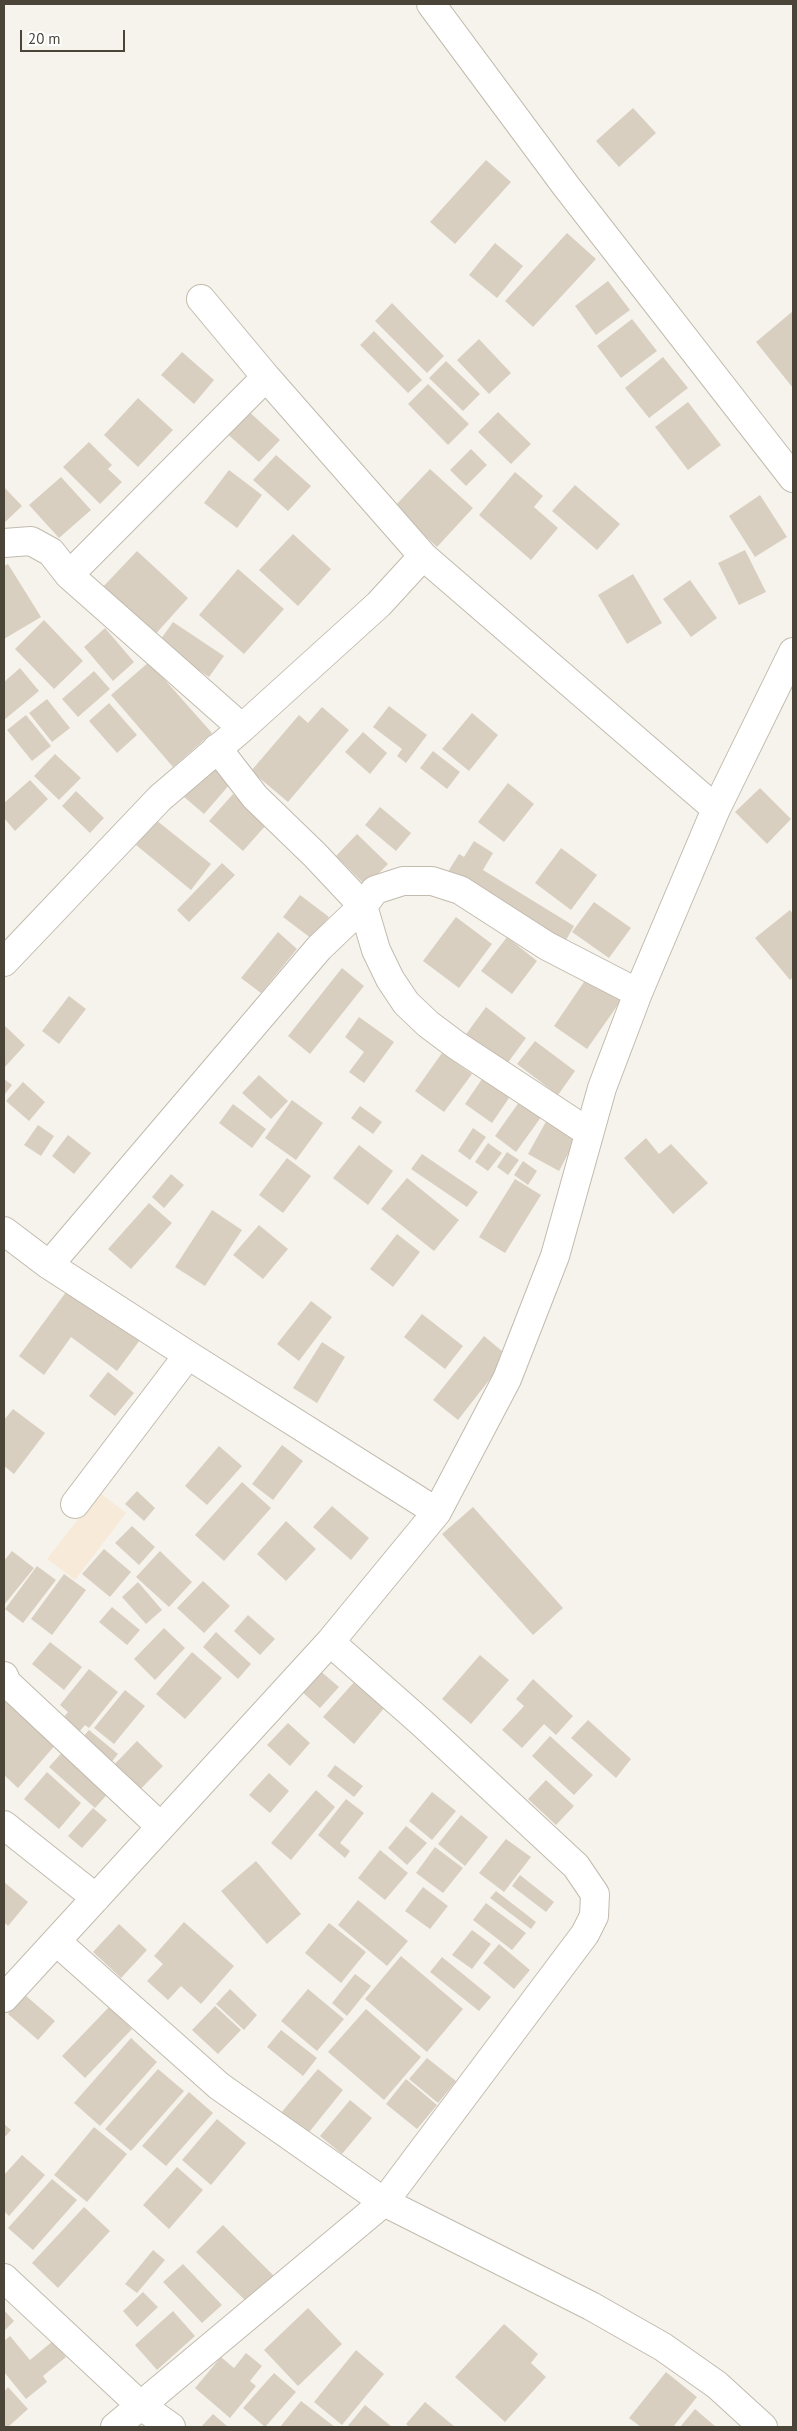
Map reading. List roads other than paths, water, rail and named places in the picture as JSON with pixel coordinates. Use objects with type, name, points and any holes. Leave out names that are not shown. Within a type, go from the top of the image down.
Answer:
[{"type":"street","points":[[431,4],[566,186],[793,478]]},
{"type":"street","points":[[201,299],[266,377],[423,556],[716,809]]},
{"type":"street","points":[[70,574],[266,377]]},
{"type":"street","points":[[4,543],[31,541],[51,552],[70,574],[242,728]]},
{"type":"street","points":[[4,962],[160,798],[242,728],[379,604],[423,556]]},
{"type":"street","points":[[4,1998],[330,1642],[436,1512],[507,1379],[555,1256],[588,1132],[602,1088],[638,993],[716,809],[793,652]]},
{"type":"street","points":[[217,748],[255,796],[315,855],[362,906],[376,950],[390,979],[406,1003],[428,1024],[456,1046],[588,1132]]},
{"type":"street","points":[[49,1265],[319,948],[362,906],[375,890],[403,881],[432,881],[460,890],[547,946],[638,993]]},
{"type":"street","points":[[4,1231],[49,1265],[188,1356],[436,1512]]},
{"type":"street","points":[[75,1504],[188,1356]]},
{"type":"street","points":[[115,2427],[384,2202],[585,1934],[594,1916],[595,1894],[576,1866],[422,1723],[330,1642]]},
{"type":"street","points":[[4,1676],[7,1683],[160,1826]]},
{"type":"street","points":[[4,1825],[96,1898]]},
{"type":"street","points":[[57,1942],[219,2086],[384,2202],[592,2306],[663,2347],[717,2385],[763,2427]]},
{"type":"street","points":[[4,2278],[140,2405],[171,2427]]}]
